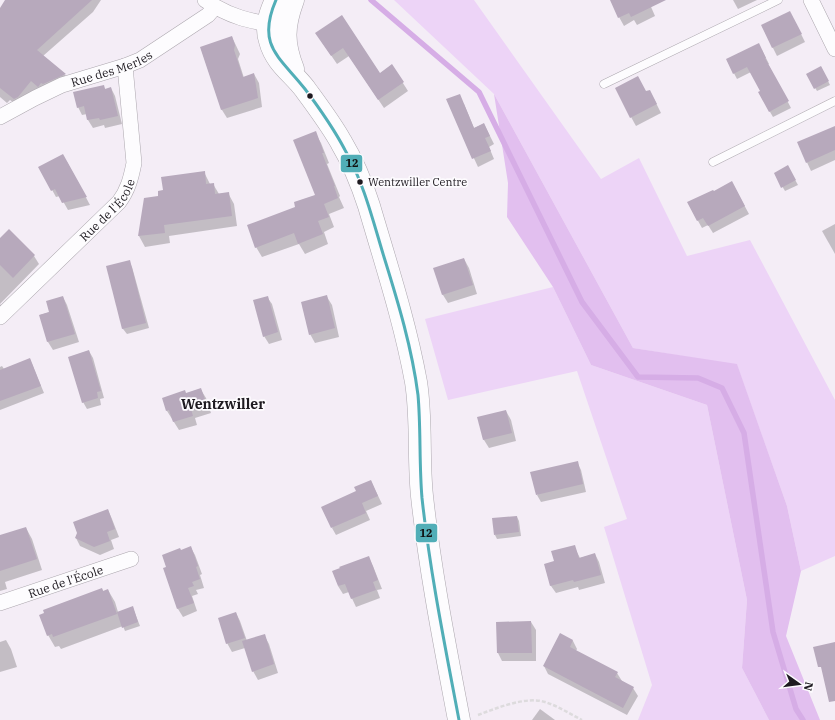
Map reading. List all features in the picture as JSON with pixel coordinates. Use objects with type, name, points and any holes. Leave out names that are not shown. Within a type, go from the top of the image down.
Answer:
[{"type":"street","points":[[276,0],[270,13],[276,26]]},
{"type":"street","points":[[293,0],[276,26],[269,40],[280,63],[297,78],[341,142],[362,185],[381,246],[408,345],[416,383],[419,415],[422,495],[430,558],[466,719]]},
{"type":"street","points":[[811,0],[835,49]]},
{"type":"street","points":[[210,4],[235,17],[276,26]]},
{"type":"street","name":"Rue des Merles","points":[[0,117],[62,85],[126,66],[140,60],[208,15],[210,4]]},
{"type":"street","name":"Rue de l'École","points":[[0,317],[119,202],[126,192],[134,163],[126,66]]},
{"type":"street","name":"Rue de l'École","points":[[0,603],[131,559]]},
{"type":"lane","points":[[604,84],[778,0]]},
{"type":"lane","points":[[713,162],[835,101]]},
{"type":"path","points":[[466,719],[505,706],[531,701],[545,702],[582,720]]},
{"type":"shaded area","points":[[394,0],[474,0],[601,179],[639,158],[687,256],[750,240],[835,400],[835,556],[801,571],[787,506],[737,365],[633,348],[494,94]]},
{"type":"shaded area","points":[[494,94],[633,348],[737,364],[787,506],[801,571],[786,636],[820,720],[769,720],[742,668],[747,600],[707,405],[591,365],[553,287],[507,217],[508,183]]},
{"type":"shaded area","points":[[553,287],[591,365],[707,405],[747,600],[742,668],[769,720],[638,720],[652,685],[604,527],[627,519],[577,371],[448,400],[425,319]]},
{"type":"building","points":[[5,0],[92,0],[37,50],[66,74],[43,84],[41,83],[38,87],[31,81],[18,97],[14,99],[0,88],[0,8]]},
{"type":"building","points":[[610,0],[666,0],[631,17],[629,13],[618,18]]},
{"type":"building","points":[[790,11],[802,34],[772,48],[761,25]]},
{"type":"building","points":[[342,15],[380,73],[392,64],[404,82],[378,100],[343,48],[331,56],[315,33]]},
{"type":"building","points":[[232,36],[235,45],[234,50],[243,77],[254,73],[258,98],[221,110],[200,47]]},
{"type":"building","points":[[759,43],[765,58],[789,101],[769,112],[747,67],[733,74],[726,59]]},
{"type":"building","points":[[821,66],[829,81],[814,89],[806,74]]},
{"type":"building","points":[[638,76],[646,91],[650,90],[657,104],[630,118],[615,88]]},
{"type":"building","points":[[104,85],[105,89],[111,87],[118,116],[100,120],[99,118],[87,120],[84,106],[77,108],[73,92]]},
{"type":"building","points":[[460,94],[474,128],[484,123],[490,136],[485,138],[491,151],[472,159],[446,99]]},
{"type":"building","points":[[835,126],[835,150],[806,163],[797,142]]},
{"type":"building","points":[[316,131],[338,198],[324,204],[329,217],[318,221],[323,234],[298,244],[294,233],[255,248],[247,225],[295,207],[294,202],[315,195],[293,140]]},
{"type":"building","points":[[63,154],[87,197],[62,203],[55,189],[51,191],[38,167]]},
{"type":"building","points":[[788,165],[796,180],[781,188],[774,173]]},
{"type":"building","points":[[205,171],[206,184],[214,183],[215,194],[229,192],[232,216],[164,225],[165,233],[138,236],[144,198],[158,196],[158,191],[163,190],[161,177]]},
{"type":"building","points":[[732,181],[745,206],[708,226],[703,218],[697,221],[687,202],[713,190],[714,191]]},
{"type":"building","points":[[9,229],[35,255],[13,278],[0,265],[0,238]]},
{"type":"building","points":[[464,258],[473,285],[442,295],[433,268]]},
{"type":"building","points":[[130,260],[146,323],[122,329],[106,266]]},
{"type":"building","points":[[327,295],[335,328],[309,335],[301,302]]},
{"type":"building","points":[[63,296],[75,334],[47,342],[39,315],[49,312],[46,301]]},
{"type":"building","points":[[268,296],[278,332],[263,337],[253,300]]},
{"type":"building","points":[[89,350],[101,391],[97,392],[98,398],[82,403],[68,357]]},
{"type":"building","points":[[30,358],[41,386],[0,401],[0,370]]},
{"type":"building","points":[[201,388],[207,405],[191,409],[193,416],[173,422],[169,410],[166,411],[162,398],[185,390],[186,393]]},
{"type":"building","points":[[506,410],[512,433],[483,440],[477,417]]},
{"type":"building","points":[[578,461],[583,484],[536,495],[530,472]]},
{"type":"building","points":[[371,480],[378,496],[362,503],[366,513],[331,528],[321,507],[356,491],[354,487]]},
{"type":"building","points":[[108,509],[115,529],[107,532],[110,541],[94,547],[75,538],[77,533],[73,522]]},
{"type":"building","points":[[517,516],[519,532],[494,535],[492,518]]},
{"type":"building","points":[[26,527],[37,559],[0,571],[0,535]]},
{"type":"building","points":[[575,545],[579,558],[595,553],[601,575],[550,586],[544,564],[554,561],[551,551]]},
{"type":"building","points":[[191,546],[198,566],[196,567],[200,579],[192,582],[194,586],[188,588],[194,603],[177,609],[163,568],[166,567],[162,555],[180,548],[181,550]]},
{"type":"building","points":[[369,556],[378,580],[373,582],[376,590],[351,599],[345,584],[338,586],[332,571]]},
{"type":"building","points":[[102,588],[103,591],[108,589],[117,614],[53,637],[52,634],[47,636],[39,615],[44,613],[43,610]]},
{"type":"building","points":[[133,606],[138,622],[122,628],[117,612]]},
{"type":"building","points":[[236,612],[245,638],[226,644],[218,618]]},
{"type":"building","points":[[531,621],[532,653],[497,653],[496,622]]},
{"type":"building","points":[[560,633],[573,640],[570,647],[618,672],[615,677],[634,687],[623,708],[543,666]]},
{"type":"building","points":[[265,634],[274,664],[252,672],[242,641]]},
{"type":"building","points":[[835,642],[835,701],[829,702],[821,667],[818,667],[813,647]]},
{"type":"waterway","points":[[371,0],[479,92],[582,302],[638,377],[698,378],[722,388],[744,433],[773,632],[796,709],[803,720]]},
{"type":"transit line","name":"12","points":[[276,0],[270,16],[270,40],[280,59],[305,89],[336,134],[352,163],[368,202],[404,325],[418,395],[421,485],[425,526],[438,609],[459,720]]},
{"type":"place","name":"Wentzwiller Centre","points":[[360,182]]},
{"type":"district","name":"Wentzwiller","points":[[223,404]]}]
